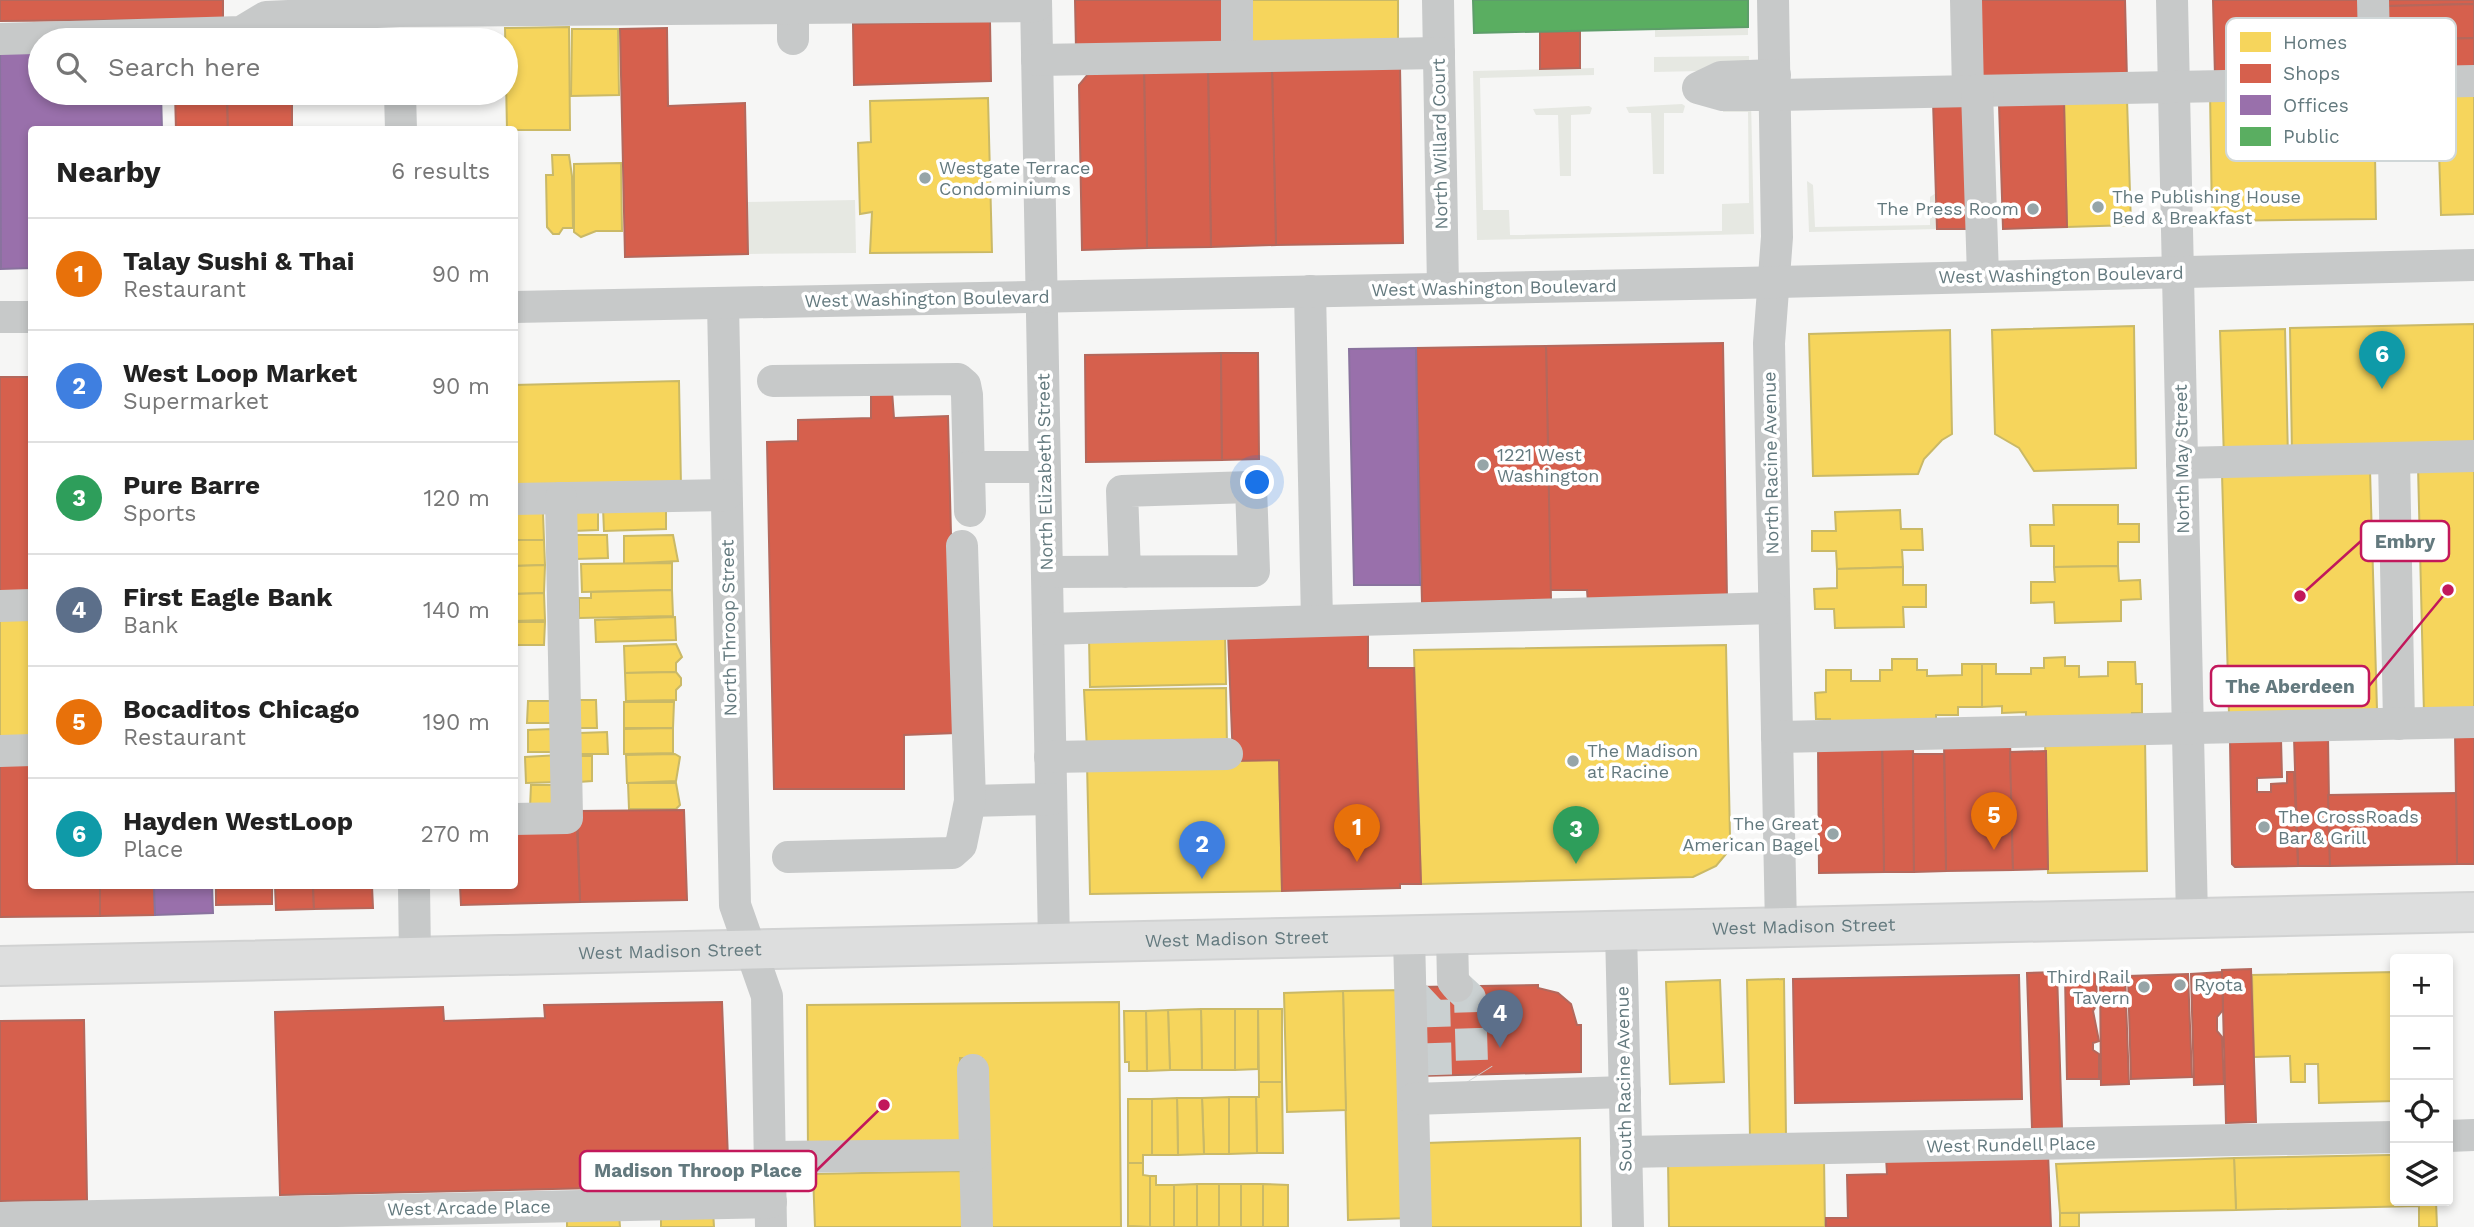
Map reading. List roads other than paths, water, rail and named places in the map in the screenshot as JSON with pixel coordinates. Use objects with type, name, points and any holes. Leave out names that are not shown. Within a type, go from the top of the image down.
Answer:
[{"type":"main road","name":"West Madison Street","points":[[0,966],[2474,912]]},
{"type":"street","points":[[1237,0],[1237,57]]},
{"type":"street","name":"North Willard Court","points":[[1438,0],[1443,288]]},
{"type":"street","name":"North Racine Avenue","points":[[1773,0],[1777,237],[1769,343],[1781,926]]},
{"type":"street","points":[[1966,0],[1983,276]]},
{"type":"street","name":"North May Street","points":[[2172,0],[2192,918]]},
{"type":"street","points":[[2373,0],[2373,18]]},
{"type":"street","points":[[248,28],[266,17],[399,17],[1036,3]]},
{"type":"street","name":"North Elizabeth Street","points":[[1036,3],[1054,943]]},
{"type":"street","points":[[793,8],[793,38]]},
{"type":"street","points":[[0,39],[28,38]]},
{"type":"street","points":[[1037,60],[1439,53]]},
{"type":"street","points":[[2456,81],[2474,81]]},
{"type":"street","points":[[1775,85],[1972,91],[2226,87]]},
{"type":"street","points":[[400,105],[401,126]]},
{"type":"street","name":"West Washington Boulevard","points":[[518,307],[2474,265]]},
{"type":"street","points":[[1310,291],[1317,621]]},
{"type":"street","name":"North Throop Street","points":[[723,303],[735,905],[767,996],[771,1215]]},
{"type":"street","points":[[0,317],[28,317]]},
{"type":"street","points":[[773,381],[958,379],[965,386],[967,395],[970,511]]},
{"type":"street","points":[[2182,463],[2474,456]]},
{"type":"street","points":[[2395,458],[2399,724]]},
{"type":"street","points":[[969,467],[1044,467]]},
{"type":"street","points":[[1047,572],[1125,572],[1254,571],[1251,487],[1122,491],[1125,572]]},
{"type":"street","points":[[518,499],[726,495]]},
{"type":"street","points":[[518,819],[567,818],[561,498]]},
{"type":"street","points":[[788,857],[952,853],[961,845],[970,801],[962,546]]},
{"type":"street","points":[[0,606],[28,605]]},
{"type":"street","points":[[1048,629],[1774,608]]},
{"type":"street","points":[[1777,737],[2474,722]]},
{"type":"street","points":[[0,751],[28,750]]},
{"type":"street","points":[[1051,757],[1227,754]]},
{"type":"street","points":[[970,801],[1051,799]]},
{"type":"street","points":[[414,889],[415,957]]},
{"type":"street","name":"South Racine Avenue","points":[[1621,931],[1628,1227]]},
{"type":"street","points":[[1452,935],[1453,985]]},
{"type":"street","points":[[1409,936],[1416,1227]]},
{"type":"street","points":[[973,1070],[977,1227]]},
{"type":"street","points":[[1413,1100],[1473,1086],[1625,1092]]},
{"type":"street","points":[[2453,1136],[2474,1135]]},
{"type":"street","name":"West Rundell Place","points":[[1626,1152],[2390,1137]]},
{"type":"street","points":[[770,1157],[974,1155]]},
{"type":"street","name":"West Arcade Place","points":[[0,1218],[771,1215]]},
{"type":"tunnel","points":[[1436,1075],[1434,1000],[1449,986]]},
{"type":"tunnel","points":[[1457,986],[1470,998],[1472,1064],[1479,1075]]},
{"type":"place","name":"Westgate Terrace Condominiums","points":[[925,178]]},
{"type":"place","name":"The Publishing House Bed & Breakfast","points":[[2098,207]]},
{"type":"place","name":"The Press Room","points":[[2033,209]]},
{"type":"place","name":"Hayden WestLoop","points":[[2382,389]]},
{"type":"place","name":"1221 West Washington","points":[[1483,465]]},
{"type":"place","name":"The Aberdeen","points":[[2448,590]]},
{"type":"place","name":"Embry","points":[[2300,596]]},
{"type":"place","name":"The Madison at Racine","points":[[1573,761]]},
{"type":"place","name":"The CrossRoads Bar & Grill","points":[[2264,827]]},
{"type":"place","name":"The Great American Bagel","points":[[1833,834]]},
{"type":"place","name":"Bocaditos Chicago","points":[[1994,850]]},
{"type":"place","name":"Talay Sushi & Thai","points":[[1357,862]]},
{"type":"place","name":"Pure Barre","points":[[1576,864]]},
{"type":"place","name":"West Loop Market","points":[[1202,879]]},
{"type":"place","name":"Ryota","points":[[2180,985]]},
{"type":"place","name":"Third Rail Tavern","points":[[2144,987]]},
{"type":"place","name":"First Eagle Bank","points":[[1500,1048]]},
{"type":"place","name":"Madison Throop Place","points":[[884,1105]]}]
